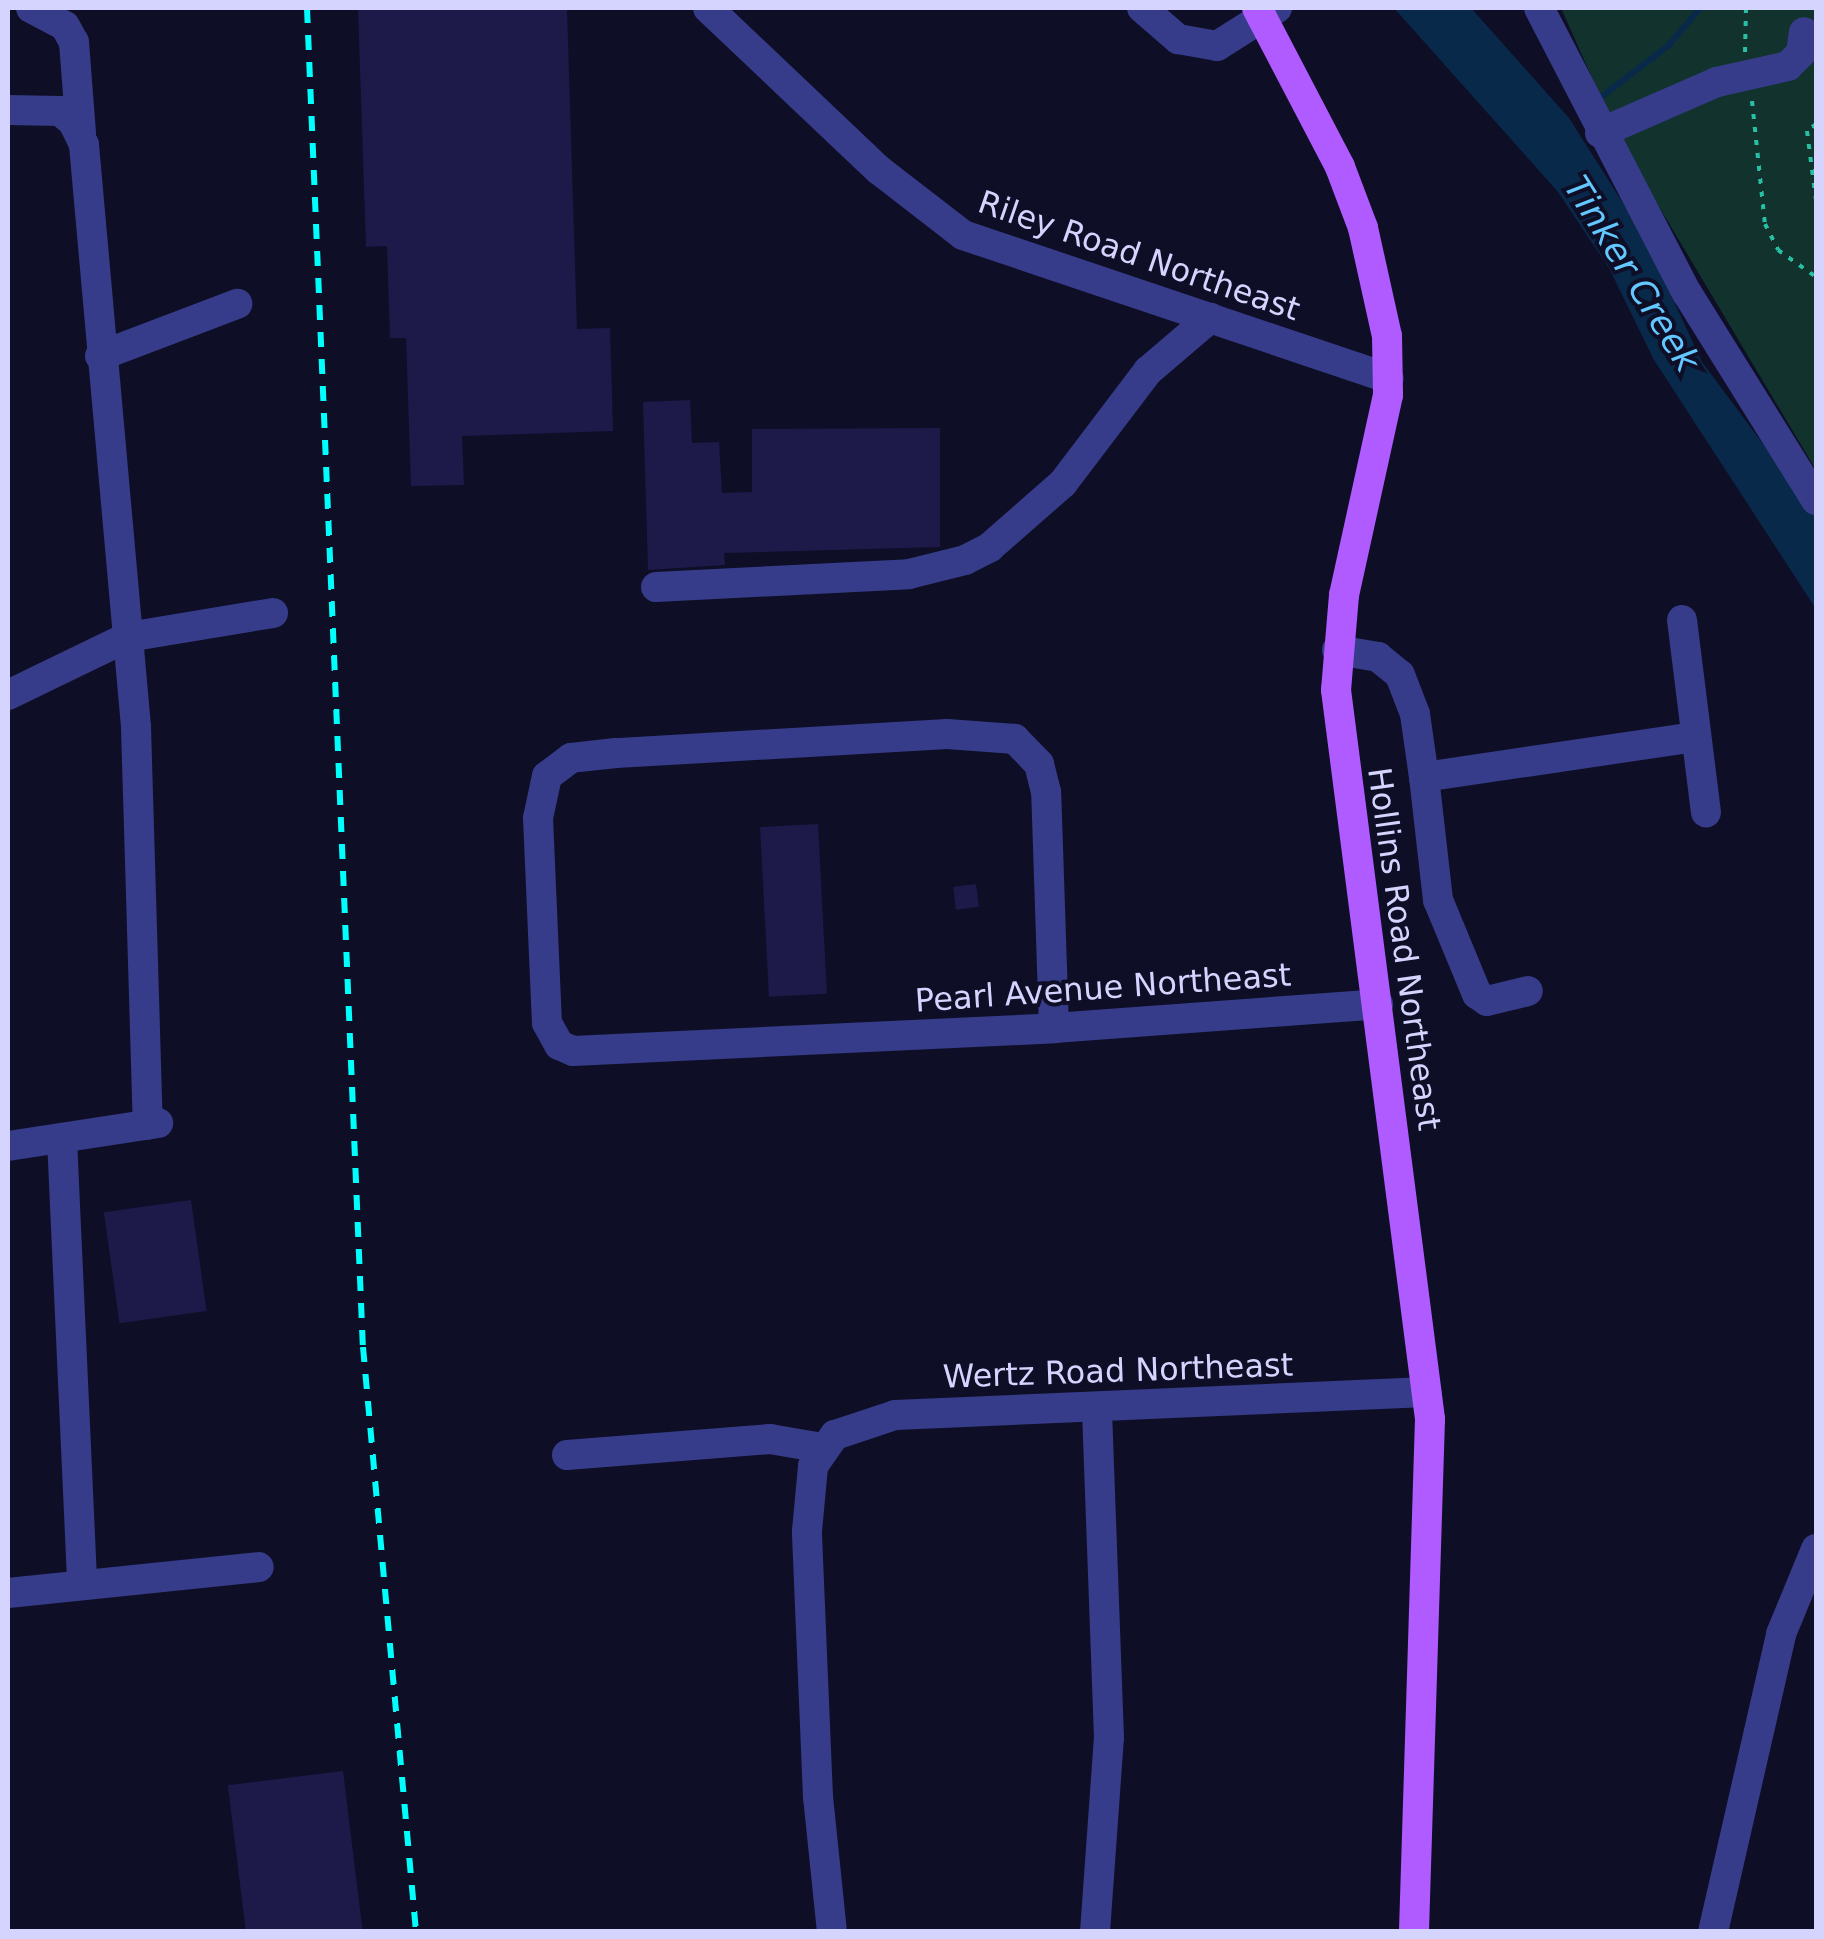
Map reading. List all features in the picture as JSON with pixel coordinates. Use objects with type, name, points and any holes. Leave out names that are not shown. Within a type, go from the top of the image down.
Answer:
[{"type":"main road","name":"Hollins Road Northeast","points":[[1267,11],[1316,111],[1362,228],[1380,294],[1389,378],[1337,650],[1339,750],[1378,1004],[1427,1392],[1432,1471],[1414,1932]]},
{"type":"street","points":[[8,1146],[153,1124],[128,637],[74,42],[66,26],[32,8]]},
{"type":"street","name":"Riley Road Northeast","points":[[708,8],[932,216],[997,250],[1389,378]]},
{"type":"street","points":[[1142,8],[1178,38],[1198,46],[1233,41],[1267,11]]},
{"type":"street","points":[[1539,8],[1600,134],[1697,309],[1816,500]]},
{"type":"street","points":[[1600,134],[1717,82],[1788,66],[1801,53],[1804,32]]},
{"type":"street","points":[[8,110],[60,111],[81,134]]},
{"type":"street","points":[[100,356],[237,304]]},
{"type":"street","points":[[656,587],[909,574],[965,560],[990,547],[1063,483],[1148,372],[1210,318]]},
{"type":"street","points":[[8,695],[128,637],[272,613]]},
{"type":"street","points":[[1682,620],[1706,813]]},
{"type":"street","points":[[1337,650],[1378,657],[1400,675],[1416,714],[1438,900],[1476,994],[1487,1001],[1528,990]]},
{"type":"street","name":"Pearl Avenue Northeast","points":[[1054,1028],[1039,764],[1028,748],[1000,734],[571,758],[557,765],[541,790],[551,1035],[573,1051],[596,1054],[1054,1028],[1378,1004]]},
{"type":"street","points":[[1424,777],[1694,737]]},
{"type":"street","points":[[62,1139],[82,1585]]},
{"type":"street","name":"Wertz Road Northeast","points":[[822,1448],[851,1424],[882,1416],[1427,1392]]},
{"type":"street","points":[[1096,1407],[1110,1738],[1096,1932]]},
{"type":"street","points":[[568,1455],[770,1438],[822,1448],[809,1484],[808,1548],[818,1797],[832,1932]]},
{"type":"street","points":[[1713,1932],[1781,1634],[1816,1549]]},
{"type":"street","points":[[8,1593],[258,1567]]},
{"type":"path","points":[[1752,101],[1765,224],[1778,250],[1816,277]]},
{"type":"path","points":[[1816,124],[1807,131],[1816,200]]},
{"type":"green space","points":[[1561,8],[1816,8],[1816,470],[1621,143]]},
{"type":"water","name":"Tinker Creek","points":[[1394,8],[1471,8],[1569,118],[1642,233],[1702,362],[1816,515],[1816,609],[1654,360],[1609,268],[1558,192]]},
{"type":"building","points":[[358,8],[567,8],[577,329],[610,328],[613,431],[462,436],[464,485],[411,486],[406,338],[390,338],[387,246],[366,247]]},
{"type":"building","points":[[690,400],[692,443],[719,442],[722,493],[752,492],[752,429],[940,428],[940,547],[724,553],[725,565],[648,570],[643,402]]},
{"type":"building","points":[[818,824],[827,994],[769,997],[760,827]]},
{"type":"building","points":[[976,884],[979,907],[956,910],[953,887]]},
{"type":"building","points":[[191,1200],[207,1311],[119,1323],[104,1212]]},
{"type":"building","points":[[343,1771],[363,1932],[246,1932],[228,1785]]},
{"type":"waterway","points":[[1600,98],[1669,45],[1700,8]]},
{"type":"railway","points":[[307,8],[363,1347],[416,1932]]}]
